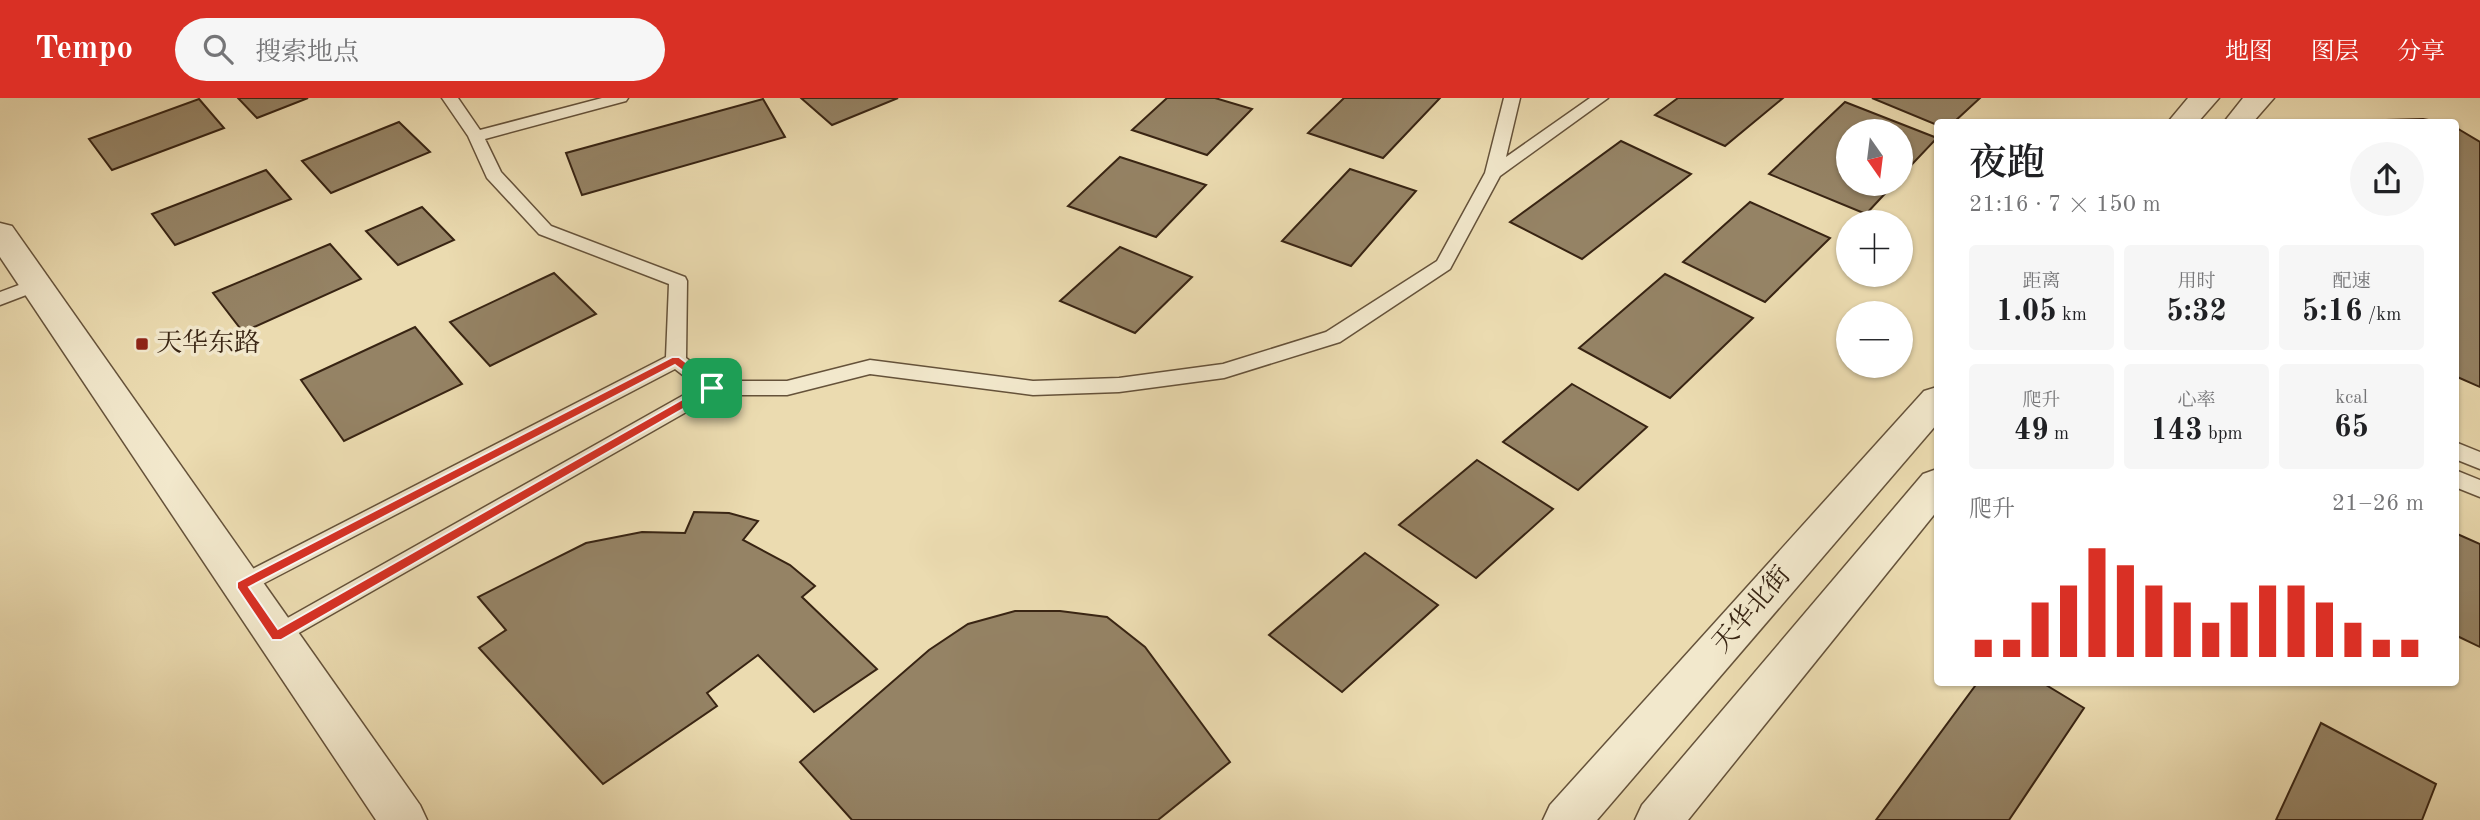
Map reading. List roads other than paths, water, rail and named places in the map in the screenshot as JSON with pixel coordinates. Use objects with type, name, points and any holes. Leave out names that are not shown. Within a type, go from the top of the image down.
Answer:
[{"type":"street","points":[[2185,119],[2204,98]]},
{"type":"street","points":[[2241,119],[2259,98]]},
{"type":"street","points":[[0,233],[18,292],[241,585],[403,820]]},
{"type":"street","name":"天华北街","points":[[1567,820],[1934,404]]},
{"type":"street","points":[[1659,820],[1934,488]]},
{"type":"lane","points":[[450,98],[476,136],[494,174],[545,230],[678,281],[676,360]]},
{"type":"lane","points":[[476,136],[620,98]]},
{"type":"lane","points":[[276,636],[712,388],[787,388],[870,367],[1033,388],[1119,385],[1224,371],[1333,337],[1444,265],[1493,173],[1512,98]]},
{"type":"lane","points":[[1493,173],[1600,98]]},
{"type":"lane","points":[[676,360],[712,388]]},
{"type":"lane","points":[[241,585],[676,360]]},
{"type":"lane","points":[[2459,452],[2480,461]]},
{"type":"lane","points":[[2459,480],[2480,489]]},
{"type":"place","name":"天华东路","points":[[142,344]]}]
